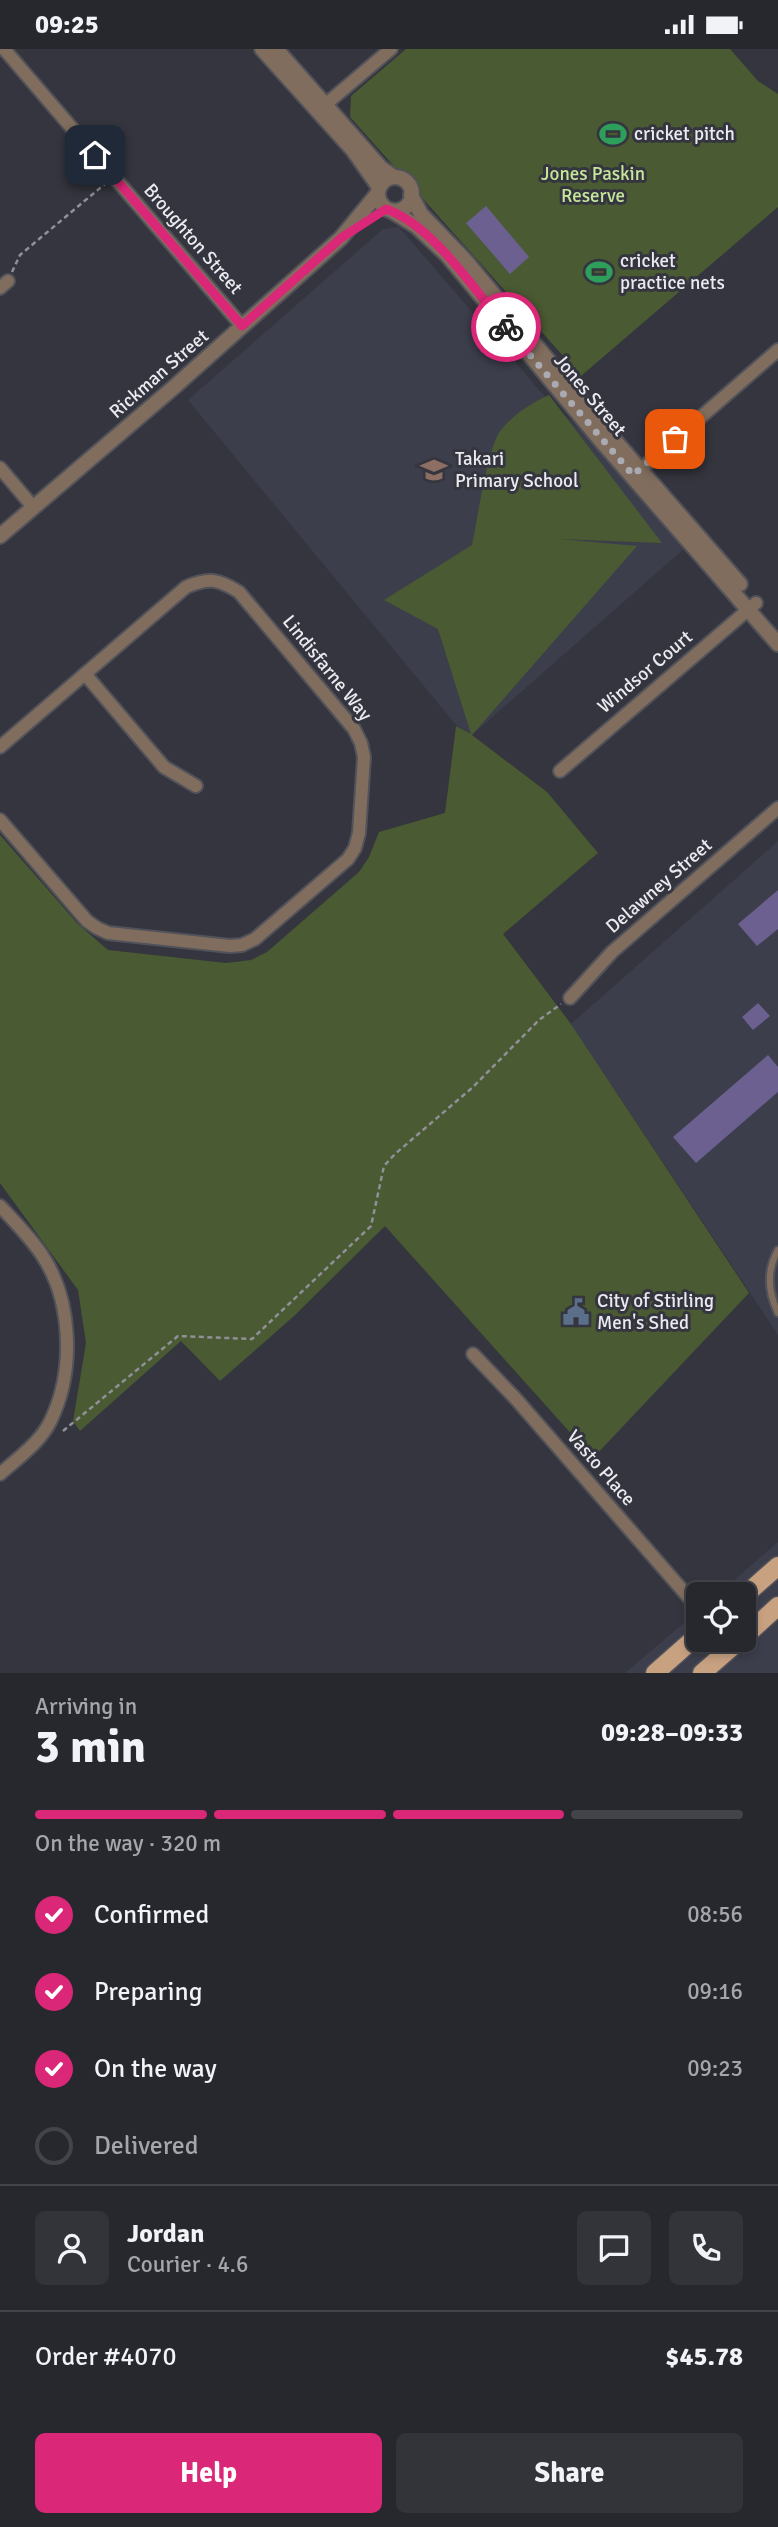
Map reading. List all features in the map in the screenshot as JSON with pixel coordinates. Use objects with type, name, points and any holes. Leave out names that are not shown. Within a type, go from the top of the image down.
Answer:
[{"type":"main road","points":[[756,1585],[778,1566]]},
{"type":"main road","points":[[756,1624],[778,1606]]},
{"type":"main road","points":[[655,1673],[686,1646]]},
{"type":"main road","points":[[702,1673],[724,1652]]},
{"type":"street","name":"Broughton Street","points":[[4,49],[242,326]]},
{"type":"street","points":[[262,49],[321,108],[381,167],[406,182],[411,195],[403,209],[389,210],[379,199],[379,190],[353,149],[321,108],[276,49]]},
{"type":"street","points":[[321,108],[391,49]]},
{"type":"street","points":[[379,190],[388,179],[394,177]]},
{"type":"street","name":"Rickman Street","points":[[0,536],[341,238],[379,190]]},
{"type":"street","name":"Jones Street","points":[[411,195],[421,214],[466,261],[636,473]]},
{"type":"street","name":"Rickman Street","points":[[341,238],[389,210]]},
{"type":"street","name":"Jones Street","points":[[389,210],[416,226],[447,255],[491,310],[753,606],[778,629]]},
{"type":"street","points":[[636,473],[778,352]]},
{"type":"street","points":[[0,468],[34,508]]},
{"type":"street","name":"Lindisfarne Way","points":[[0,747],[186,587],[201,580],[222,581],[239,591],[354,729],[364,757],[359,833],[355,848],[348,859],[255,939],[243,945],[230,946],[108,933],[97,928],[87,921],[0,820]]},
{"type":"street","name":"Jones Street","points":[[753,606],[778,644]]},
{"type":"street","name":"Windsor Court","points":[[560,771],[753,606]]},
{"type":"street","points":[[85,674],[164,767],[196,786]]},
{"type":"street","name":"Delawney Street","points":[[570,998],[612,952],[778,808]]},
{"type":"street","points":[[0,1206],[41,1254],[55,1279],[66,1316],[66,1358],[61,1392],[51,1420],[33,1445],[0,1474]]},
{"type":"street","name":"Vasto Place","points":[[473,1354],[516,1399],[686,1594]]},
{"type":"lane","points":[[778,1250],[773,1259],[769,1279],[771,1299],[778,1314]]},
{"type":"path","points":[[4,285],[20,255],[114,177]]},
{"type":"path","points":[[63,1431],[178,1336],[252,1339],[372,1226],[384,1166],[394,1154],[473,1087],[539,1020],[570,998]]},
{"type":"shaded area","name":"Takari Primary School","points":[[399,227],[540,391],[694,540],[472,735],[456,725],[188,400],[383,229]]},
{"type":"shaded area","points":[[778,841],[778,1335],[571,1024]]},
{"type":"shaded area","points":[[778,1542],[778,1673],[625,1673],[686,1621],[686,1652],[756,1652],[756,1582],[732,1582]]},
{"type":"green space","name":"Jones Paskin Reserve","points":[[406,49],[730,49],[758,81],[778,94],[778,207],[581,376],[350,117],[351,96]]},
{"type":"green space","points":[[549,395],[662,543],[559,539],[637,546],[472,735],[547,792],[598,853],[503,934],[571,1024],[749,1293],[593,1458],[385,1226],[294,1316],[220,1381],[181,1341],[80,1431],[73,1421],[86,1343],[78,1290],[0,1183],[0,835],[78,924],[108,950],[226,963],[251,960],[267,952],[359,872],[369,857],[379,832],[445,813],[456,726],[471,734],[438,629],[384,600],[472,545],[487,467],[496,438],[517,414]]},
{"type":"building","points":[[486,206],[529,257],[510,274],[466,223]]},
{"type":"building","points":[[778,890],[778,929],[757,946],[738,924]]},
{"type":"building","points":[[758,1003],[770,1016],[753,1030],[742,1017]]},
{"type":"building","points":[[768,1055],[778,1067],[778,1092],[696,1163],[673,1137]]},
{"type":"way so far","points":[[506,327],[633,475],[675,439]]},
{"type":"place","name":"cricket pitch","points":[[613,134]]},
{"type":"place","name":"cricket practice nets","points":[[599,272]]},
{"type":"place","name":"Takari Primary School","points":[[434,470]]},
{"type":"place","name":"City of Stirling Men's Shed","points":[[576,1312]]},
{"type":"route","points":[[95,155],[242,326],[341,238],[386,209],[416,226],[447,255],[506,327]]}]
